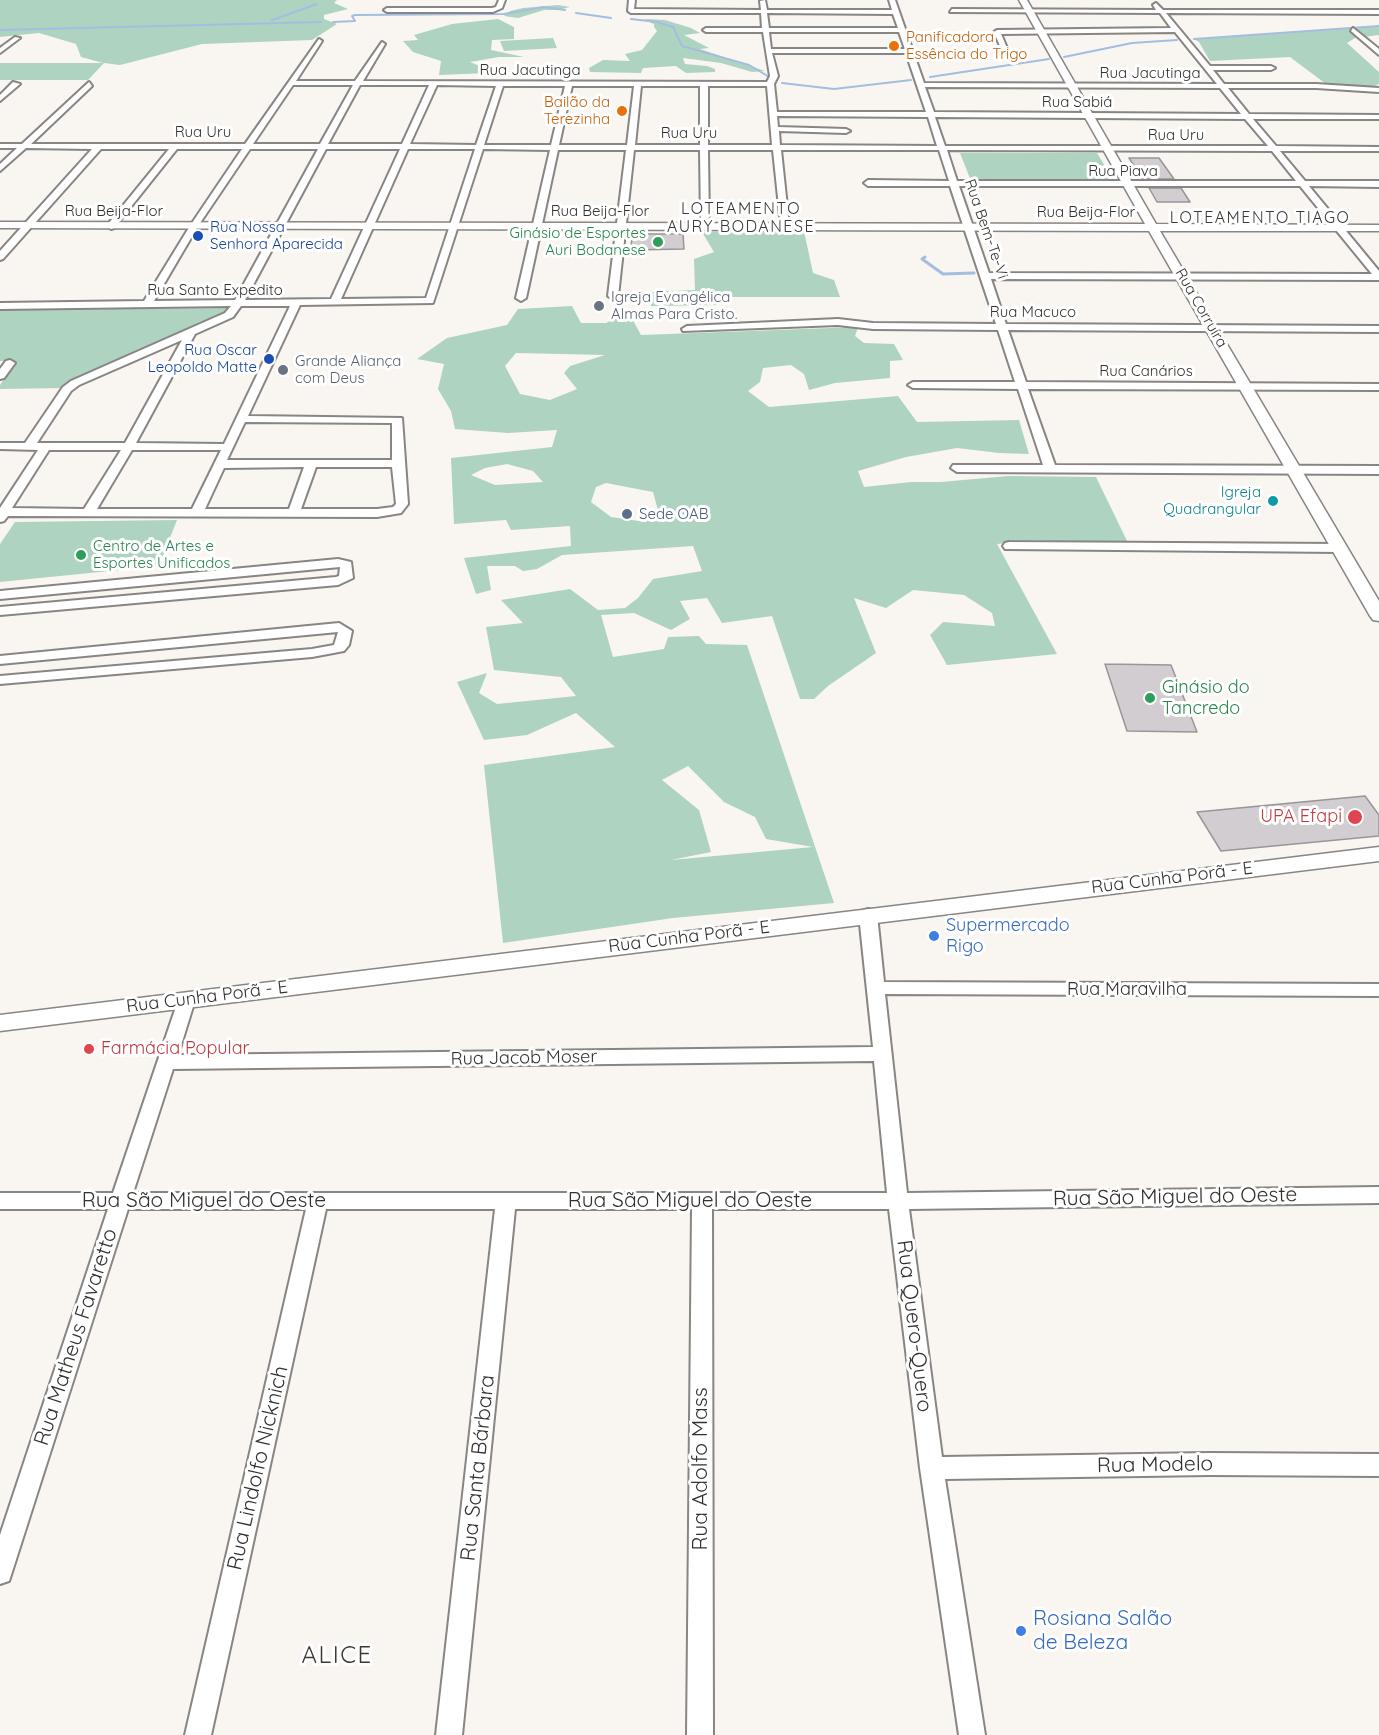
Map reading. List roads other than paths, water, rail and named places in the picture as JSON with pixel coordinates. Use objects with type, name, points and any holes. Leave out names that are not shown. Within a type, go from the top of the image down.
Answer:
[{"type":"street","points":[[387,10],[498,8],[501,0]]},
{"type":"street","points":[[632,0],[631,11],[896,12]]},
{"type":"street","points":[[763,0],[768,51],[774,76],[770,84],[785,226]]},
{"type":"street","name":"Rua Bem-Te-Vi","points":[[892,0],[1050,469]]},
{"type":"street","name":"Rua Corruíra","points":[[1023,0],[1127,184],[1379,616]]},
{"type":"street","points":[[1152,0],[1379,277]]},
{"type":"street","points":[[1326,6],[1335,14]]},
{"type":"street","points":[[952,11],[1335,14],[1379,12]]},
{"type":"street","points":[[706,30],[903,30]]},
{"type":"street","points":[[1007,55],[997,32],[1007,30],[1176,30]]},
{"type":"street","points":[[1353,30],[1379,53]]},
{"type":"street","points":[[0,51],[17,38]]},
{"type":"street","points":[[147,305],[194,226],[319,41]]},
{"type":"street","points":[[29,446],[68,389],[75,383],[229,315],[237,305],[278,226],[381,44]]},
{"type":"street","points":[[768,51],[910,51]]},
{"type":"street","points":[[1207,68],[1271,68]]},
{"type":"street","points":[[334,303],[434,83]]},
{"type":"street","points":[[453,226],[500,83]]},
{"type":"street","points":[[0,84],[16,84],[0,99]]},
{"type":"street","points":[[0,169],[89,84]]},
{"type":"street","name":"Rua Jacutinga","points":[[290,84],[770,84]]},
{"type":"street","points":[[521,298],[569,84]]},
{"type":"street","points":[[613,296],[638,84]]},
{"type":"street","points":[[704,84],[705,226]]},
{"type":"street","name":"Rua Jacutinga","points":[[921,85],[1316,86],[1379,90]]},
{"type":"street","name":"Rua Sabiá","points":[[774,114],[1379,117]]},
{"type":"street","points":[[776,129],[846,131]]},
{"type":"street","name":"Rua Uru","points":[[0,146],[1379,149]]},
{"type":"street","points":[[0,257],[99,146]]},
{"type":"street","points":[[111,226],[175,146]]},
{"type":"street","name":"Rua Piava","points":[[868,183],[1379,184]]},
{"type":"street","name":"Rua Beija-Flor","points":[[0,225],[1379,228]]},
{"type":"street","name":"Rua Santo Expedito","points":[[0,306],[430,301],[453,226]]},
{"type":"street","points":[[986,276],[1379,277]]},
{"type":"street","points":[[197,512],[296,304]]},
{"type":"street","name":"Rua Macuco","points":[[687,329],[838,322],[873,326],[1379,329]]},
{"type":"street","points":[[89,512],[129,447],[190,334]]},
{"type":"street","points":[[0,376],[10,363]]},
{"type":"street","name":"Rua Canários","points":[[912,385],[1379,387]]},
{"type":"street","points":[[2,515],[89,512],[377,513],[397,510],[402,504],[398,463],[398,420],[243,419]]},
{"type":"street","points":[[0,446],[229,447]]},
{"type":"street","points":[[2,515],[46,446]]},
{"type":"street","points":[[220,464],[398,463]]},
{"type":"street","points":[[294,511],[311,465]]},
{"type":"street","points":[[957,468],[1379,470]]},
{"type":"street","points":[[1009,546],[1341,548]]},
{"type":"street","points":[[0,595],[338,563],[346,565],[346,578],[338,581],[0,611]]},
{"type":"street","points":[[0,660],[339,627],[345,631],[344,642],[339,648],[312,653],[0,680]]},
{"type":"street","name":"Rua Cunha Porã - E","points":[[0,1023],[1379,854]]},
{"type":"street","name":"Rua Quero-Quero","points":[[868,915],[898,1202],[932,1468],[972,1735]]},
{"type":"street","name":"Rua Maravilha","points":[[875,988],[1379,990]]},
{"type":"street","name":"Rua Matheus Favaretto","points":[[0,1572],[186,1000]]},
{"type":"street","name":"Rua Jacob Moser","points":[[166,1062],[883,1054]]},
{"type":"street","name":"Rua São Miguel do Oeste","points":[[0,1201],[898,1202],[1379,1195]]},
{"type":"street","name":"Rua Santa Bárbara","points":[[449,1735],[506,1200]]},
{"type":"street","name":"Rua Lindolfo Nicknich","points":[[198,1735],[318,1201]]},
{"type":"street","name":"Rua Adolfo Mass","points":[[700,1735],[702,1202]]},
{"type":"street","name":"Rua Modelo","points":[[932,1468],[1209,1464],[1379,1465]]},
{"type":"waterway","points":[[272,20],[317,4]]},
{"type":"waterway","points":[[333,22],[355,21],[352,16],[355,15],[504,14],[544,7],[565,10]]},
{"type":"waterway","points":[[576,13],[611,18]]},
{"type":"waterway","points":[[631,19],[657,22],[673,27],[682,46],[749,65],[771,78]]},
{"type":"waterway","points":[[0,30],[321,22]]},
{"type":"waterway","points":[[1194,39],[1379,26]]},
{"type":"waterway","points":[[1064,57],[1132,43],[1177,40]]},
{"type":"waterway","points":[[930,77],[1049,59]]},
{"type":"waterway","points":[[782,83],[834,89],[911,80]]},
{"type":"waterway","points":[[925,257],[922,259],[943,274],[974,273]]},
{"type":"place","name":"Panificadora Essência do Trigo","points":[[894,46]]},
{"type":"place","name":"Bailão da Terezinha","points":[[622,111]]},
{"type":"place","name":"Rua Nossa Senhora Aparecida","points":[[198,236]]},
{"type":"place","name":"Ginásio de Esportes Auri Bodanese","points":[[658,242]]},
{"type":"place","name":"Igreja Evangélica Almas Para Cristo.","points":[[599,306]]},
{"type":"place","name":"Rua Oscar Leopoldo Matte","points":[[269,359]]},
{"type":"place","name":"Grande Aliança com Deus","points":[[283,370]]},
{"type":"place","name":"Igreja Quadrangular","points":[[1273,501]]},
{"type":"place","name":"Sede OAB","points":[[627,514]]},
{"type":"place","name":"Centro de Artes e Esportes Unificados","points":[[81,555]]},
{"type":"place","name":"Ginásio do Tancredo","points":[[1150,698]]},
{"type":"place","name":"UPA Efapi","points":[[1355,817]]},
{"type":"place","name":"Supermercado Rigo","points":[[934,936]]},
{"type":"place","name":"Farmácia Popular","points":[[89,1049]]},
{"type":"place","name":"Rosiana Salão de Beleza","points":[[1021,1631]]},
{"type":"district","name":"LOTEAMENTO AURY BODANESE","points":[[741,218]]},
{"type":"district","name":"LOTEAMENTO TIAGO","points":[[1260,218]]},
{"type":"district","name":"ALICE","points":[[337,1656]]}]
